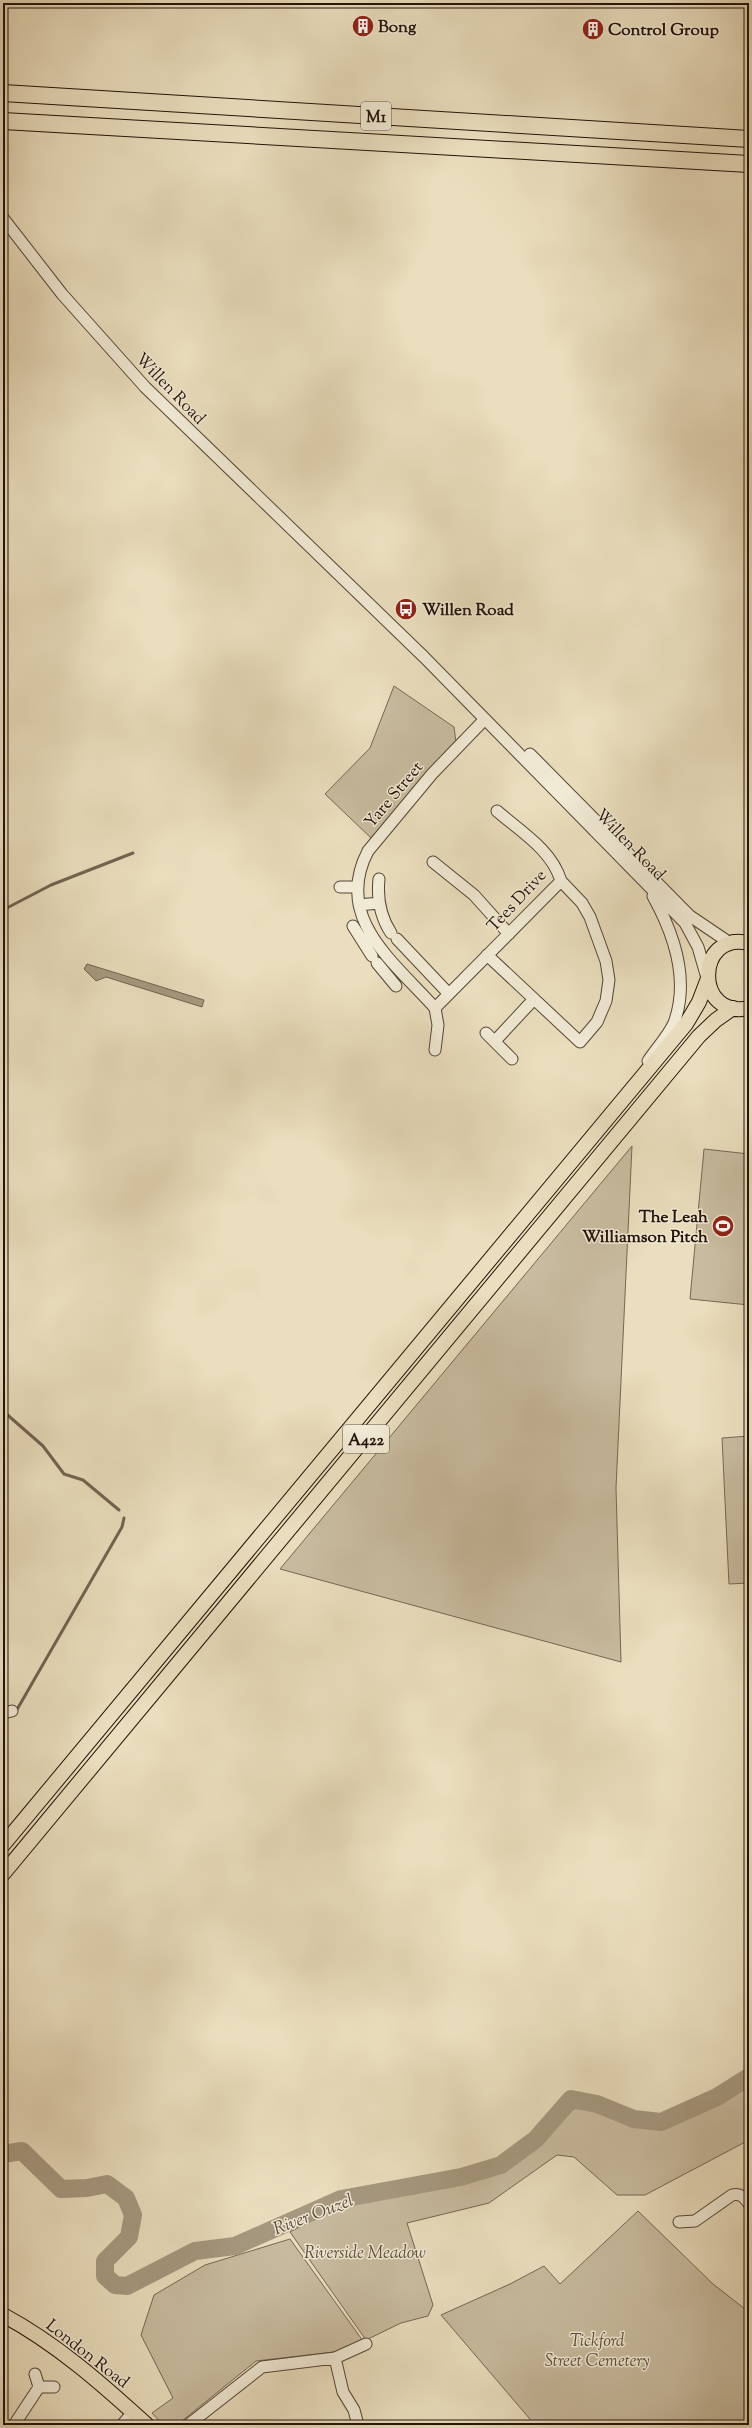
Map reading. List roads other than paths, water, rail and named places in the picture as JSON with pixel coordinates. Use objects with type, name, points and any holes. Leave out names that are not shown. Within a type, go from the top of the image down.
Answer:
[{"type":"highway","name":"M1","points":[[3,93],[749,139]]},
{"type":"highway","name":"M1","points":[[3,121],[749,164]]},
{"type":"main road","points":[[743,942],[715,953],[710,961],[707,981],[716,999],[733,1008],[749,1008]]},
{"type":"main road","name":"A422","points":[[3,1845],[686,1024],[699,1002],[707,981]]},
{"type":"main road","name":"A422","points":[[3,1874],[699,1036],[716,1020],[733,1008]]},
{"type":"main road","name":"London Road","points":[[3,2316],[37,2335],[66,2356],[147,2425]]},
{"type":"street","name":"Willen Road","points":[[3,218],[100,338],[172,414],[485,720],[685,923],[698,947],[707,981]]},
{"type":"street","name":"Willen Road","points":[[100,338],[148,382],[464,688],[690,916],[743,942]]},
{"type":"street","name":"Yare Street","points":[[396,986],[375,960],[366,939],[357,888],[361,864],[368,850],[432,774],[485,720]]},
{"type":"street","name":"Tees Drive","points":[[435,1008],[561,880],[557,868],[548,856],[497,811]]},
{"type":"street","points":[[433,862],[474,895],[509,934]]},
{"type":"street","points":[[379,879],[379,903],[384,923],[394,936],[449,994]]},
{"type":"street","points":[[487,955],[580,1042],[597,1022],[606,1001],[609,980],[606,961],[590,917],[582,903],[561,880]]},
{"type":"street","points":[[628,1094],[673,1024],[680,1000],[678,960],[673,936],[646,884]]},
{"type":"street","points":[[340,887],[357,888]]},
{"type":"street","points":[[359,905],[379,903]]},
{"type":"street","name":"Yare Street","points":[[353,926],[396,964],[435,1008]]},
{"type":"street","points":[[386,974],[396,964]]},
{"type":"street","points":[[495,1041],[534,999]]},
{"type":"street","points":[[435,1008],[438,1025],[435,1050]]},
{"type":"street","points":[[486,1033],[512,1059]]},
{"type":"street","points":[[680,2222],[694,2221],[737,2193],[743,2196],[749,2204]]},
{"type":"street","points":[[188,2425],[262,2367],[335,2358],[366,2344]]},
{"type":"street","points":[[335,2358],[342,2392],[354,2410],[358,2425]]},
{"type":"street","points":[[35,2374],[39,2387]]},
{"type":"street","points":[[39,2387],[54,2387]]},
{"type":"street","points":[[14,2425],[39,2387]]},
{"type":"street","points":[[122,2425],[133,2412]]},
{"type":"waterway","points":[[3,910],[51,885],[133,853]]},
{"type":"waterway","points":[[3,1411],[43,1446],[64,1474],[83,1480],[119,1510]]},
{"type":"waterway","points":[[15,1713],[122,1527],[124,1518]]},
{"type":"waterway","name":"River Ouzel","points":[[3,2154],[22,2151],[61,2189],[87,2188],[107,2184],[126,2198],[133,2215],[129,2237],[105,2261],[105,2276],[115,2285],[127,2286],[195,2251],[235,2246],[341,2199],[461,2177],[501,2165],[536,2139],[571,2099],[597,2104],[634,2119],[661,2122],[717,2097],[749,2077]]},
{"type":"place","name":"Bong","points":[[363,26]]},
{"type":"place","name":"Control Group","points":[[593,29]]},
{"type":"place","name":"Willen Road","points":[[406,609]]},
{"type":"place","name":"The Leah Williamson Pitch","points":[[723,1226]]},
{"type":"park label","name":"Riverside Meadow","points":[[365,2252]]},
{"type":"park label","name":"Tickford Street Cemetery","points":[[597,2350]]}]
